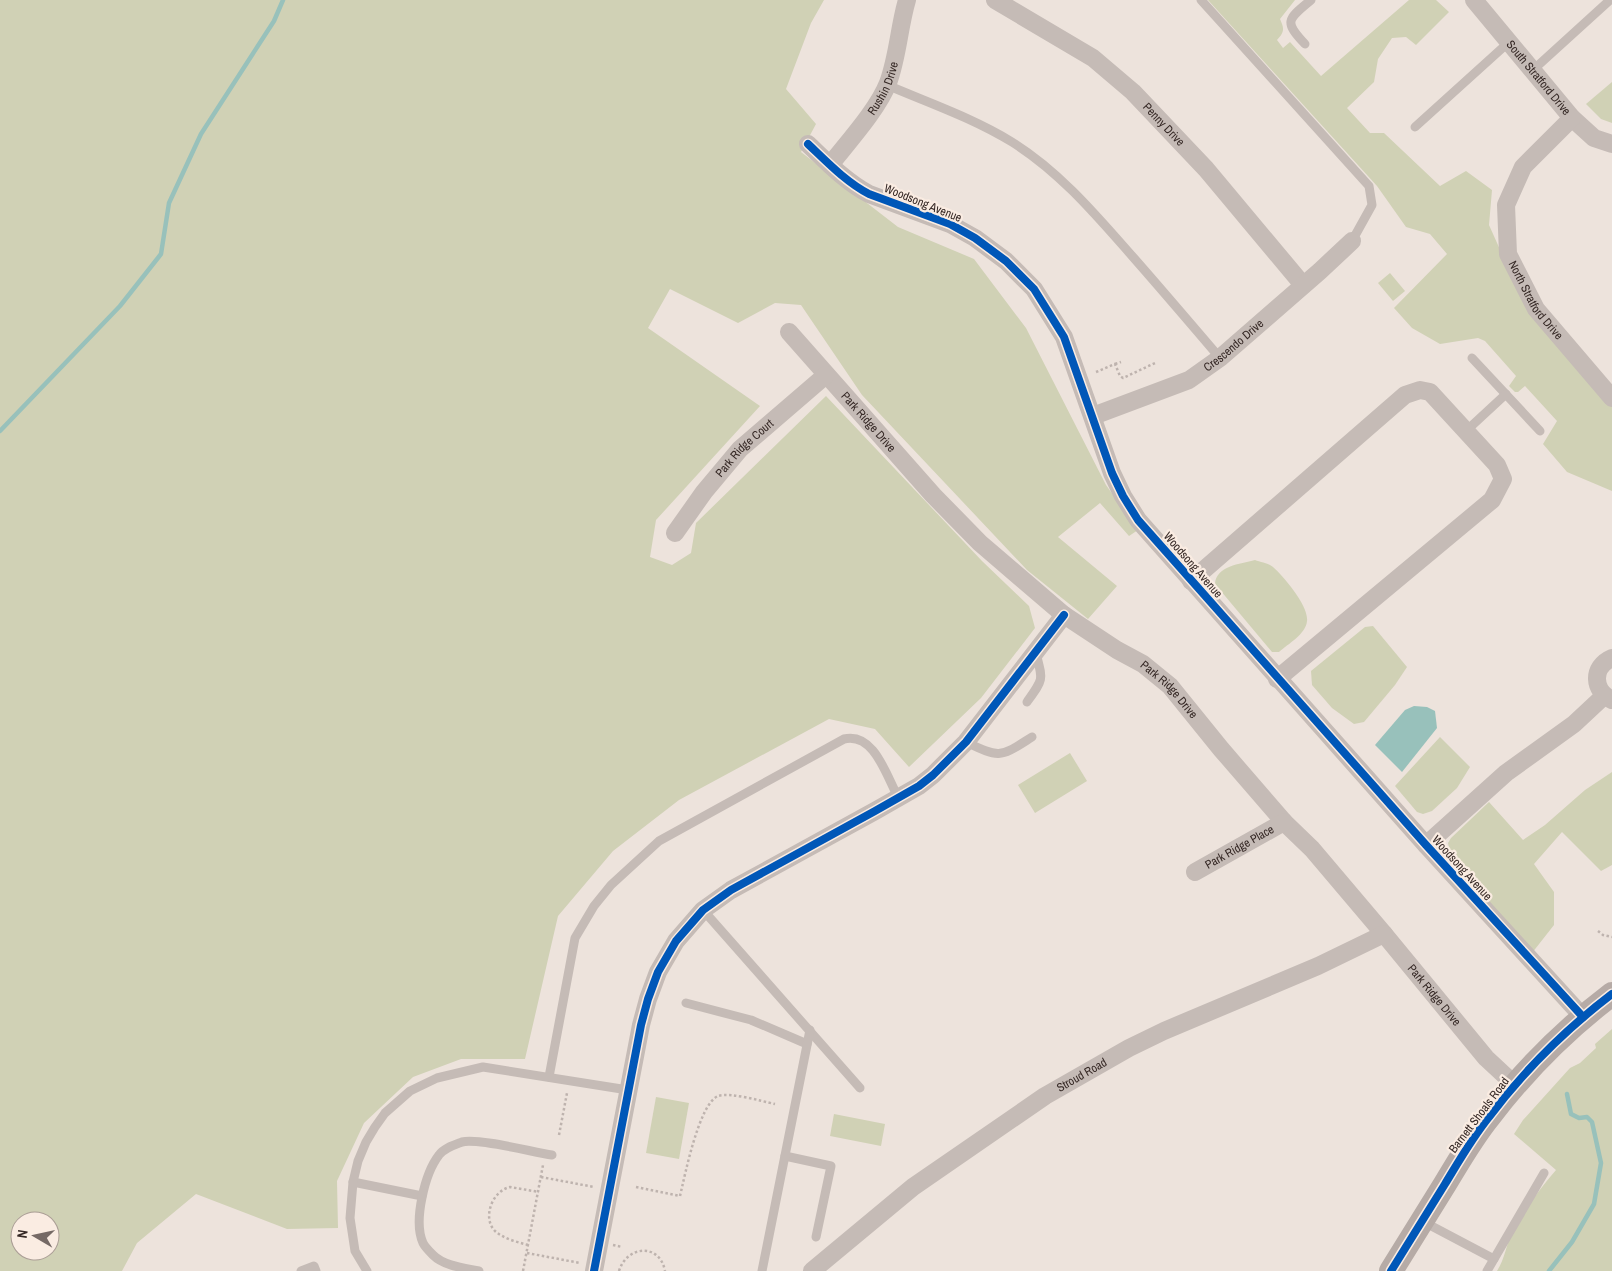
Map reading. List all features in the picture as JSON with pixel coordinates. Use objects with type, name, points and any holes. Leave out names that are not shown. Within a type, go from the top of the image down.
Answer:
[{"type":"main road","name":"Barnett Shoals Road","points":[[1391,1271],[1469,1145],[1488,1118],[1515,1085],[1583,1017],[1612,994]]},
{"type":"street","name":"Rushin Drive","points":[[830,165],[861,126],[887,85],[908,0]]},
{"type":"street","name":"Penny Drive","points":[[995,0],[1093,58],[1133,92],[1206,169],[1303,285]]},
{"type":"street","name":"South Stratford Drive","points":[[1474,0],[1572,118],[1594,138],[1612,144]]},
{"type":"street","name":"North Stratford Drive","points":[[1572,118],[1524,167],[1506,205],[1508,254],[1536,308],[1610,392]]},
{"type":"street","name":"Woodsong Avenue","points":[[808,144],[859,189],[950,224],[975,238],[1006,261],[1034,289],[1064,336],[1112,474],[1138,520],[1426,845],[1583,1017]]},
{"type":"street","name":"Crescendo Drive","points":[[1093,416],[1189,380],[1220,358],[1352,241]]},
{"type":"street","name":"Park Ridge Drive","points":[[789,332],[933,495],[980,543],[1064,615],[1142,664],[1170,686],[1208,735],[1284,822],[1312,849],[1486,1058],[1515,1085]]},
{"type":"street","name":"Park Ridge Court","points":[[675,533],[704,492],[740,449],[826,375]]},
{"type":"street","points":[[1191,581],[1405,395],[1420,390],[1430,392],[1497,465],[1503,479],[1492,500],[1277,678]]},
{"type":"street","points":[[588,1267],[648,999],[658,972],[676,941],[703,910],[731,890],[919,786],[933,775],[966,742],[1064,615]]},
{"type":"street","points":[[1426,845],[1506,772],[1608,698],[1600,690],[1597,684],[1597,677],[1598,670],[1602,664],[1612,658]]},
{"type":"street","name":"Park Ridge Place","points":[[1194,872],[1284,822]]},
{"type":"street","name":"Stroud Road","points":[[812,1271],[913,1187],[1044,1096],[1129,1048],[1164,1031],[1318,966],[1384,934]]},
{"type":"lane","points":[[1201,0],[1369,186],[1372,205],[1352,241]]},
{"type":"lane","points":[[1305,44],[1290,26],[1293,15],[1311,0]]},
{"type":"lane","points":[[1532,70],[1610,0]]},
{"type":"lane","points":[[1415,127],[1509,42]]},
{"type":"lane","points":[[887,85],[998,134],[1033,156],[1052,171],[1110,230],[1220,358]]},
{"type":"lane","points":[[1472,358],[1540,431]]},
{"type":"lane","points":[[1466,432],[1506,394]]},
{"type":"lane","points":[[1027,702],[1039,686],[1042,678],[1036,653]]},
{"type":"lane","points":[[549,1077],[575,938],[594,906],[611,885],[659,841],[844,739],[851,737],[859,739],[874,750],[898,797]]},
{"type":"lane","points":[[966,742],[988,752],[998,754],[1008,752],[1032,737]]},
{"type":"lane","points":[[703,910],[860,1088]]},
{"type":"lane","points":[[686,1003],[751,1020],[807,1044]]},
{"type":"lane","points":[[762,1271],[810,1030]]},
{"type":"lane","points":[[367,1271],[356,1251],[350,1218],[352,1182],[366,1142],[385,1112],[410,1092],[437,1078],[483,1067],[628,1090]]},
{"type":"lane","points":[[479,1271],[445,1263],[434,1256],[423,1244],[420,1232],[422,1196],[431,1168],[439,1154],[450,1146],[464,1142],[481,1142],[552,1155]]},
{"type":"lane","points":[[785,1156],[831,1166],[816,1236]]},
{"type":"lane","points":[[1488,1271],[1544,1173]]},
{"type":"lane","points":[[352,1182],[422,1196]]},
{"type":"lane","points":[[1422,1221],[1494,1259]]},
{"type":"lane","points":[[301,1271],[314,1266],[316,1271]]},
{"type":"path","points":[[1096,372],[1120,362]]},
{"type":"path","points":[[1115,364],[1120,376],[1123,378],[1155,363]]},
{"type":"path","points":[[1598,931],[1603,935],[1612,937]]},
{"type":"path","points":[[559,1135],[567,1093]]},
{"type":"path","points":[[636,1187],[680,1196],[698,1127],[710,1101],[717,1097],[728,1095],[775,1104]]},
{"type":"path","points":[[523,1271],[542,1175],[596,1188]]},
{"type":"path","points":[[528,1245],[501,1236],[494,1230],[489,1219],[493,1200],[505,1188],[510,1187],[538,1192]]},
{"type":"path","points":[[619,1271],[622,1262],[627,1256],[642,1250],[656,1255],[662,1261],[665,1271]]},
{"type":"path","points":[[527,1253],[588,1267]]},
{"type":"green space","points":[[0,0],[824,0],[811,23],[786,89],[816,124],[801,152],[898,227],[974,259],[1026,328],[1106,485],[1138,530],[1129,536],[1100,503],[1058,537],[1117,586],[1088,619],[1027,570],[862,395],[801,305],[775,303],[738,323],[670,289],[648,328],[760,406],[656,520],[650,557],[672,565],[691,553],[696,523],[826,396],[982,561],[1029,606],[1035,628],[981,698],[909,767],[875,729],[829,719],[679,800],[613,851],[558,916],[525,1059],[461,1059],[413,1077],[364,1123],[337,1181],[338,1228],[287,1229],[196,1194],[137,1243],[122,1271],[0,1271]]},
{"type":"green space","points":[[1208,0],[1295,0],[1280,19],[1283,30],[1277,40],[1283,48],[1290,42],[1321,76],[1409,0],[1436,0],[1449,12],[1416,45],[1406,37],[1392,38],[1378,59],[1374,82],[1347,108],[1370,133],[1384,133],[1440,186],[1466,171],[1492,190],[1489,225],[1515,283],[1612,407],[1612,491],[1567,472],[1543,444],[1557,421],[1525,386],[1518,392],[1515,392],[1509,386],[1516,376],[1485,341],[1478,338],[1440,344],[1412,328],[1394,308],[1447,254],[1430,234],[1406,227],[1377,186]]},
{"type":"green space","points":[[1612,82],[1612,123],[1601,119],[1586,104]]},
{"type":"green space","points":[[1390,273],[1405,291],[1393,301],[1378,283]]},
{"type":"green space","points":[[1255,560],[1269,564],[1278,572],[1295,592],[1307,615],[1306,626],[1303,630],[1279,652],[1272,652],[1215,584],[1216,578],[1224,570]]},
{"type":"green space","points":[[1373,626],[1407,667],[1395,685],[1364,722],[1354,724],[1332,708],[1312,685],[1311,671],[1365,627]]},
{"type":"green space","points":[[1440,737],[1470,767],[1457,788],[1432,811],[1423,814],[1417,812],[1395,786]]},
{"type":"green space","points":[[1070,753],[1087,781],[1035,813],[1018,785]]},
{"type":"green space","points":[[1612,772],[1612,865],[1601,871],[1562,832],[1534,864],[1554,892],[1554,925],[1532,953],[1451,857],[1448,843],[1489,802],[1523,840],[1545,825],[1585,790]]},
{"type":"green space","points":[[1612,1029],[1612,1271],[1497,1271],[1517,1223],[1556,1170],[1514,1134],[1523,1120],[1570,1068],[1580,1063],[1596,1048],[1595,1044]]},
{"type":"green space","points":[[656,1097],[689,1103],[679,1159],[646,1153]]},
{"type":"green space","points":[[834,1114],[885,1124],[881,1146],[830,1136]]},
{"type":"water","points":[[1414,706],[1427,707],[1435,711],[1437,728],[1402,772],[1375,745],[1405,710]]},
{"type":"waterway","points":[[0,431],[120,306],[161,254],[169,203],[201,134],[274,21],[283,0]]},
{"type":"waterway","points":[[1549,1271],[1572,1242],[1594,1204],[1601,1163],[1592,1122],[1587,1117],[1579,1118],[1571,1114],[1567,1094]]},
{"type":"cycle path","points":[[808,144],[845,178],[869,194],[950,224],[975,238],[1006,261],[1034,289],[1064,337],[1112,473],[1123,496],[1138,520],[1426,845],[1583,1017]]},
{"type":"cycle path","points":[[594,1271],[641,1025],[658,972],[676,941],[703,910],[731,890],[919,786],[933,775],[966,742],[1064,615]]},
{"type":"cycle path","points":[[1391,1271],[1471,1141],[1502,1100],[1562,1036],[1612,994]]}]
